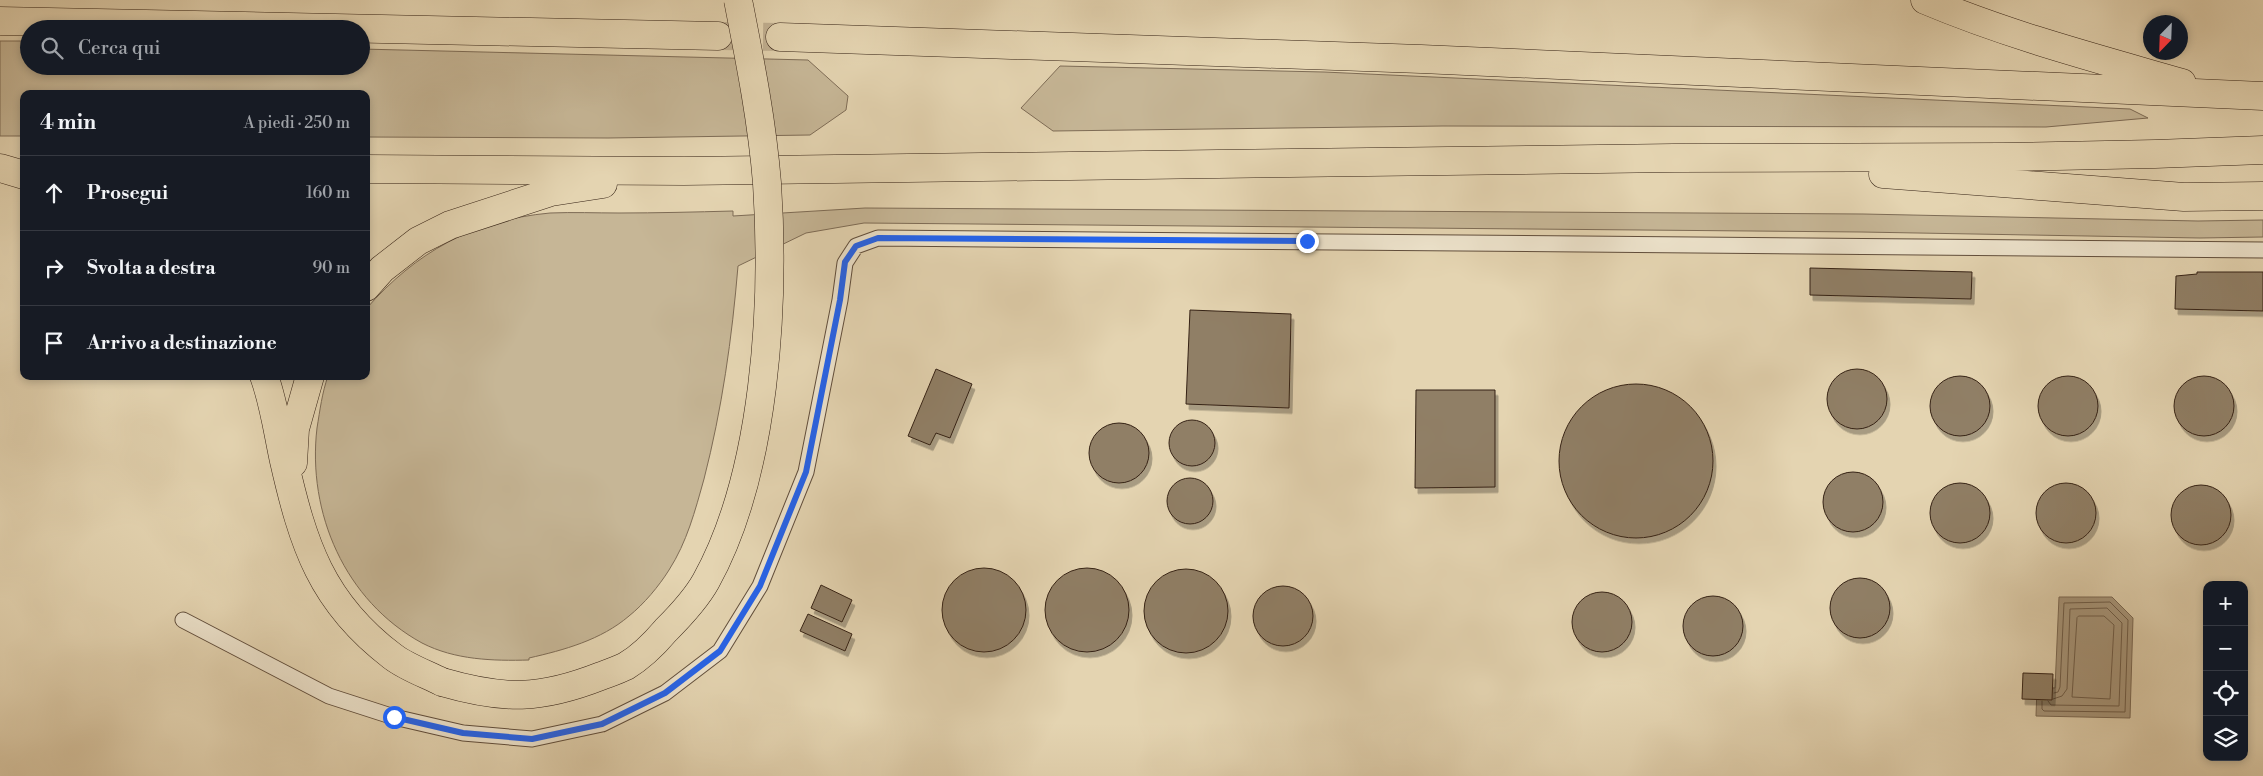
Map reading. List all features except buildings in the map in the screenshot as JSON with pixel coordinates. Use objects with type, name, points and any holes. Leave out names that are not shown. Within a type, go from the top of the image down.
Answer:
[{"type":"highway","points":[[265,380],[291,495],[313,562],[335,598],[362,630],[393,657],[442,682],[471,690],[508,696],[547,694],[626,666],[657,640],[684,612],[706,582],[737,506],[749,465],[764,367],[770,253],[766,181],[756,95],[738,0]]},
{"type":"highway","points":[[1925,0],[1970,19],[2033,41],[2226,96]]},
{"type":"highway","points":[[0,21],[20,21]]},
{"type":"highway","points":[[370,29],[718,36]]},
{"type":"highway","points":[[780,37],[1421,59],[2226,96],[2263,96]]},
{"type":"highway","points":[[370,169],[684,171],[1674,158],[2013,157],[2263,150]]},
{"type":"highway","points":[[1674,158],[2184,197],[2263,196]]},
{"type":"highway","points":[[0,167],[20,166]]},
{"type":"highway","points":[[0,167],[20,174]]},
{"type":"highway","points":[[370,282],[382,269],[418,241],[450,225],[550,192],[684,171]]},
{"type":"highway","points":[[291,495],[295,429],[309,380]]},
{"type":"lane","points":[[182,620],[329,696],[394,717],[463,733],[532,739],[602,724],[665,693],[720,651],[760,586],[806,472],[840,300],[845,262],[856,246],[878,238],[2263,250]]},
{"type":"shaded area","points":[[0,41],[20,41],[20,75],[370,75],[370,49],[808,60],[848,96],[846,110],[810,135],[608,138],[370,137],[370,90],[20,90],[20,136],[0,136]]},
{"type":"shaded area","points":[[1060,66],[1324,72],[2130,109],[2148,118],[2046,127],[1442,126],[1053,131],[1021,108]]},
{"type":"shaded area","points":[[865,208],[1863,214],[2198,221],[2263,220],[2263,237],[2200,238],[1861,232],[864,223],[806,233],[738,266],[733,320],[721,400],[704,479],[690,526],[681,548],[661,582],[640,606],[618,624],[594,638],[529,658],[529,660],[488,660],[448,653],[422,643],[395,625],[372,604],[352,579],[337,552],[318,492],[315,460],[317,428],[327,380],[370,380],[370,305],[405,271],[426,255],[471,231],[496,223],[550,213],[733,211],[733,216]]},
{"type":"water","points":[[2059,597],[2112,597],[2133,618],[2130,718],[2036,716],[2037,687],[2055,688]]},
{"type":"tunnel","points":[[721,36],[780,37]]},
{"type":"route","points":[[394,717],[463,733],[532,739],[602,724],[665,693],[720,651],[760,586],[806,472],[840,300],[845,262],[856,246],[878,238],[1307,241]]}]
